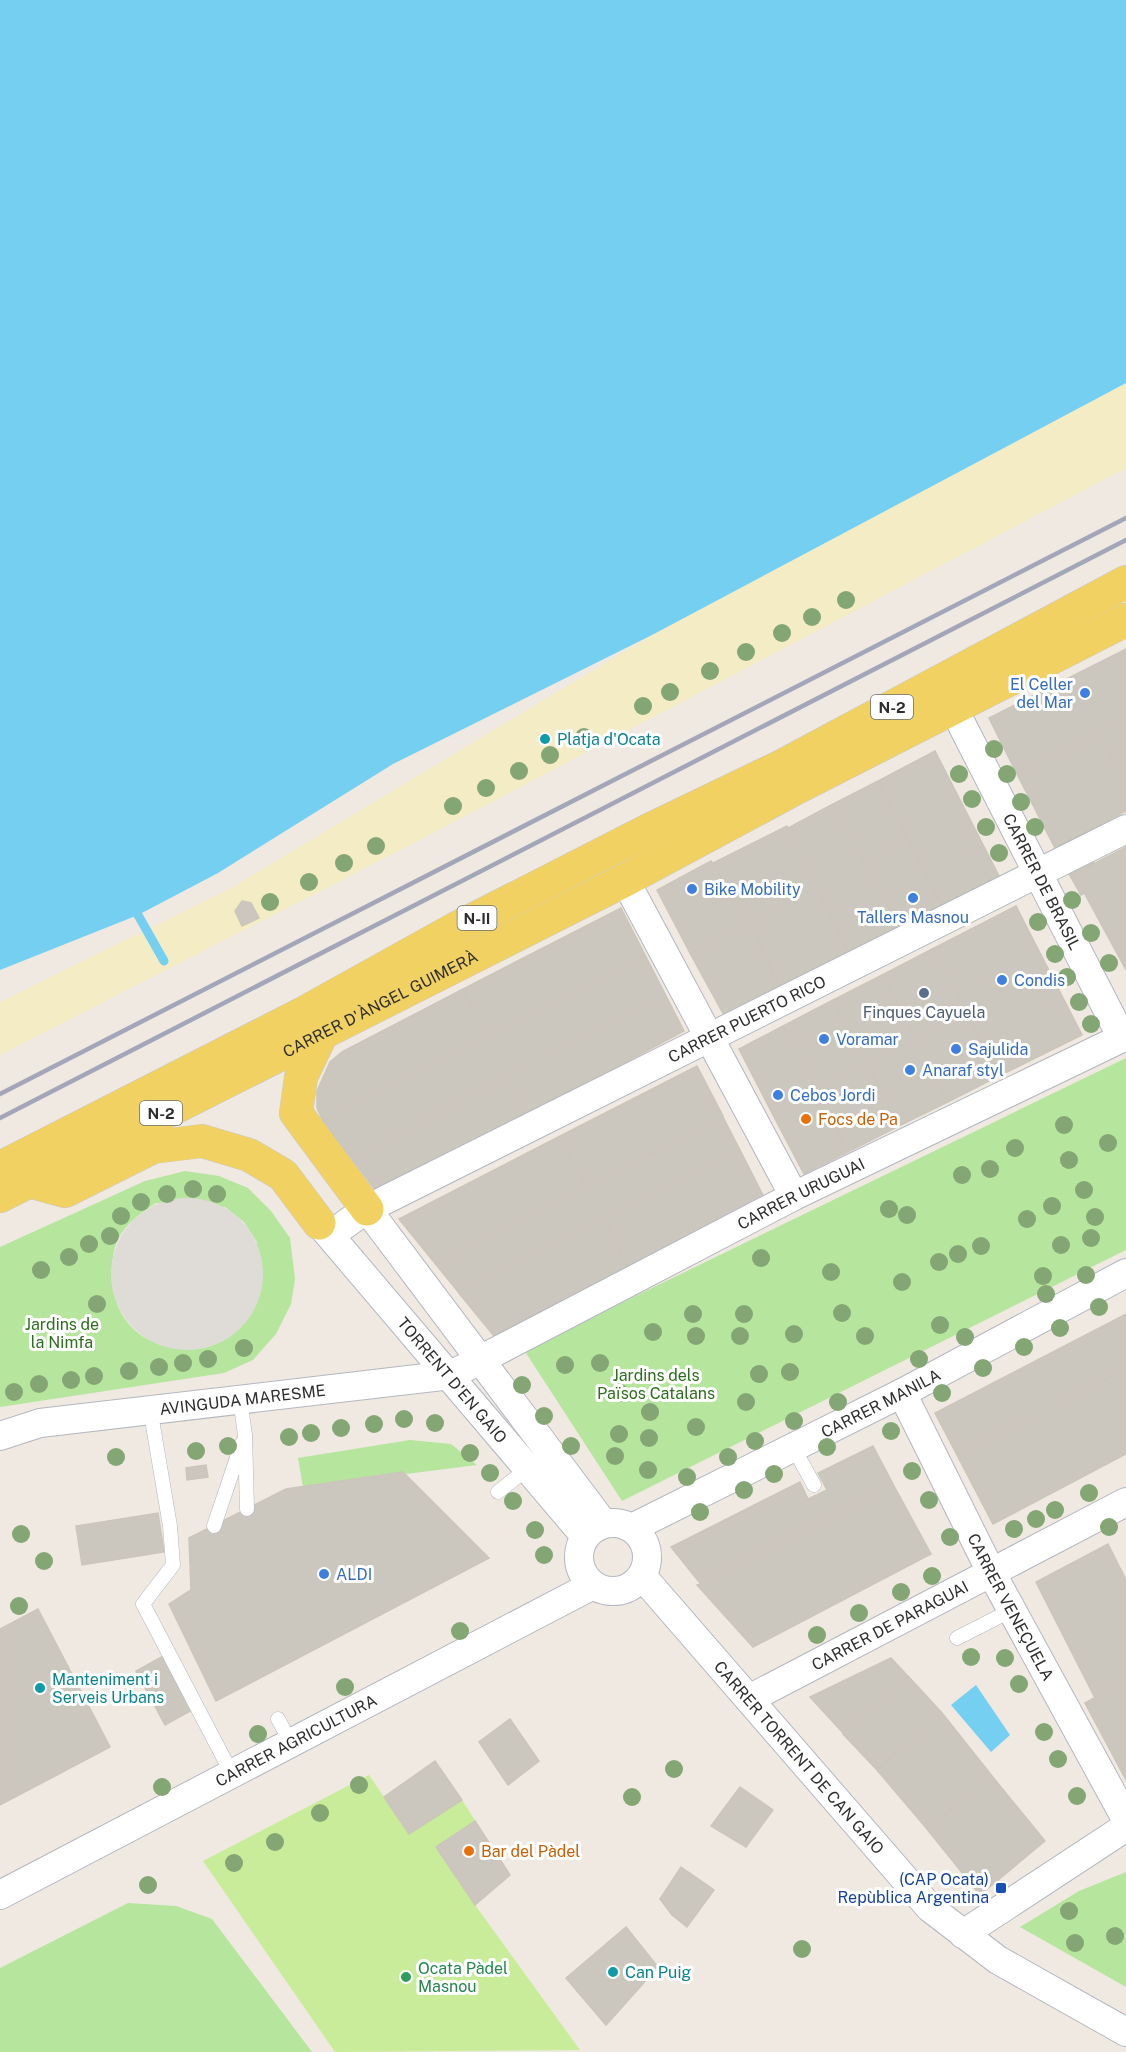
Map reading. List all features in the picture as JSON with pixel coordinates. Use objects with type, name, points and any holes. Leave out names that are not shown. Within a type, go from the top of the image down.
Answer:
[{"type":"main road","name":"N-2","points":[[655,827],[782,766],[1126,582]]},
{"type":"main road","points":[[934,685],[1056,633],[1126,598]]},
{"type":"main road","name":"CARRER D'ÀNGEL GUIMERÀ","points":[[14,1175],[323,1031],[625,880],[759,808],[1126,621]]},
{"type":"main road","name":"CARRER D'ÀNGEL GUIMERÀ","points":[[0,1196],[14,1175],[454,929],[655,827]]},
{"type":"main road","points":[[323,1031],[301,1077],[296,1113],[367,1209]]},
{"type":"main road","points":[[14,1175],[65,1191],[153,1147],[202,1141],[249,1155],[283,1175],[325,1229]]},
{"type":"street","name":"CARRER DE BRASIL","points":[[962,725],[1124,1037]]},
{"type":"street","name":"CARRER PUERTO RICO","points":[[325,1229],[1126,829]]},
{"type":"street","points":[[625,880],[794,1196]]},
{"type":"street","name":"CARRER URUGUAI","points":[[482,1359],[794,1196],[1124,1037]]},
{"type":"street","name":"TORRENT D'EN GAIO","points":[[367,1209],[482,1359],[594,1529]]},
{"type":"street","name":"TORRENT D'EN GAIO","points":[[325,1229],[528,1468],[594,1529]]},
{"type":"street","name":"CARRER MANILA","points":[[633,1527],[902,1393],[1126,1273]]},
{"type":"street","name":"AVINGUDA MARESME","points":[[0,1436],[40,1423],[150,1408],[451,1376],[482,1359]]},
{"type":"street","name":"CARRER VENEÇUELA","points":[[902,1393],[991,1572],[1126,1820]]},
{"type":"street","name":"CARRER DE PARAGUAI","points":[[749,1699],[1126,1502]]},
{"type":"street","points":[[633,1527],[645,1541],[648,1559],[642,1576],[628,1588],[610,1591],[593,1585],[581,1571],[578,1553],[594,1529],[633,1527]]},
{"type":"street","name":"CARRER TORRENT DE CAN GAIO","points":[[642,1576],[930,1908],[963,1934]]},
{"type":"street","name":"CARRER AGRICULTURA","points":[[0,1895],[232,1774],[284,1731],[593,1585]]},
{"type":"street","points":[[1126,1827],[963,1934],[998,1960],[1126,2032]]},
{"type":"lane","points":[[240,1399],[245,1435],[247,1509]]},
{"type":"lane","points":[[150,1408],[170,1526],[173,1565],[143,1604],[232,1774]]},
{"type":"lane","points":[[214,1526],[245,1435]]},
{"type":"lane","points":[[793,1448],[814,1485]]},
{"type":"lane","points":[[498,1492],[528,1468]]},
{"type":"lane","points":[[957,1638],[1011,1610]]},
{"type":"green space","name":"Jardins dels Països Catalans","points":[[1126,1058],[1126,1250],[622,1501],[524,1350]]},
{"type":"green space","name":"Jardins de la Nimfa","points":[[185,1171],[219,1176],[248,1188],[271,1211],[290,1238],[295,1279],[291,1304],[276,1334],[253,1360],[224,1373],[0,1407],[0,1247],[145,1181]],"holes":[[[156,1203],[225,1207],[244,1222],[257,1242],[223,1341],[203,1347],[183,1348],[164,1346],[147,1339],[133,1328],[122,1314],[115,1296],[112,1274],[113,1258],[116,1243],[121,1234],[133,1220]]]},
{"type":"green space","points":[[410,1440],[451,1444],[477,1465],[303,1487],[298,1458]]},
{"type":"green space","name":"Ocata Pàdel Masnou","points":[[369,1775],[409,1834],[462,1800],[510,1875],[475,1905],[580,2050],[335,2052],[203,1861]]},
{"type":"green space","points":[[1126,1872],[1126,1987],[1020,1927],[1079,1891]]},
{"type":"green space","points":[[128,1903],[176,1906],[212,1919],[312,2052],[0,2052],[0,1968]]},
{"type":"sand","name":"Platja d'Ocata","points":[[1126,383],[1126,468],[414,843],[0,1055],[0,1002],[231,888],[652,635]]},
{"type":"shaded area","points":[[187,1198],[216,1203],[241,1220],[258,1245],[263,1274],[258,1303],[241,1328],[216,1345],[187,1350],[158,1345],[133,1328],[116,1303],[111,1274],[116,1245],[133,1220],[158,1203]]},
{"type":"water","points":[[0,0],[1126,0],[1126,383],[652,635],[393,764],[218,873],[138,915],[0,970]]},
{"type":"water","points":[[976,1685],[1010,1735],[991,1752],[951,1705]]},
{"type":"building","points":[[1126,649],[1126,718],[1017,774],[989,718]]},
{"type":"building","points":[[1126,718],[1126,786],[1098,733]]},
{"type":"building","points":[[1098,733],[1126,786],[1126,811],[1055,848],[1017,774]]},
{"type":"building","points":[[935,751],[999,876],[942,905],[878,781]]},
{"type":"building","points":[[878,781],[907,837],[865,863],[833,804]]},
{"type":"building","points":[[833,804],[899,927],[848,952],[788,828]]},
{"type":"building","points":[[787,826],[817,888],[751,924],[713,863]]},
{"type":"building","points":[[907,837],[942,905],[899,927],[865,863]]},
{"type":"building","points":[[1126,847],[1126,970],[1074,874]]},
{"type":"building","points":[[1092,860],[1094,863],[1074,874],[1085,893],[1081,895],[1068,872]]},
{"type":"building","points":[[711,861],[751,924],[690,953],[657,890]]},
{"type":"building","points":[[817,888],[848,952],[779,987],[751,924]]},
{"type":"building","points":[[242,901],[251,903],[259,918],[242,926],[235,911]]},
{"type":"building","name":"Condis","points":[[1016,906],[1082,1035],[999,1076],[934,948]]},
{"type":"building","points":[[621,908],[645,956],[487,1037],[463,989]]},
{"type":"building","points":[[621,908],[684,1031],[377,1192],[323,1121],[317,1108],[317,1091],[330,1062],[342,1052]]},
{"type":"building","points":[[751,924],[779,987],[725,1017],[690,953]]},
{"type":"building","points":[[934,948],[966,1012],[916,1039],[882,975]]},
{"type":"building","points":[[882,975],[916,1039],[867,1064],[833,1000]]},
{"type":"building","points":[[463,989],[487,1037],[323,1121],[317,1108],[317,1091],[330,1062],[342,1052]]},
{"type":"building","points":[[666,997],[684,1031],[525,1116],[505,1077]]},
{"type":"building","points":[[833,1000],[867,1064],[816,1089],[783,1026]]},
{"type":"building","points":[[966,1012],[999,1076],[948,1102],[916,1039]]},
{"type":"building","points":[[783,1026],[816,1089],[772,1113],[739,1049]]},
{"type":"building","points":[[916,1039],[948,1102],[899,1126],[867,1064]]},
{"type":"building","points":[[867,1064],[899,1126],[848,1152],[816,1089]]},
{"type":"building","points":[[697,1066],[723,1116],[587,1188],[560,1136]]},
{"type":"building","points":[[697,1066],[765,1199],[494,1336],[399,1219]]},
{"type":"building","points":[[505,1077],[525,1116],[377,1192],[352,1159]]},
{"type":"building","points":[[816,1089],[848,1152],[804,1174],[772,1113]]},
{"type":"building","points":[[560,1136],[587,1188],[436,1264],[399,1219]]},
{"type":"building","points":[[739,1148],[765,1199],[627,1267],[603,1217]]},
{"type":"building","points":[[603,1217],[627,1267],[494,1336],[458,1292]]},
{"type":"building","points":[[1126,1314],[1126,1369],[957,1455],[935,1413]]},
{"type":"building","points":[[1126,1369],[1126,1454],[993,1524],[957,1455]]},
{"type":"building","points":[[873,1446],[893,1484],[700,1583],[671,1547],[800,1482],[808,1499],[827,1490],[818,1473]]},
{"type":"building","points":[[206,1465],[208,1477],[187,1480],[186,1468]]},
{"type":"building","name":"ALDI","points":[[403,1472],[489,1558],[216,1701],[169,1604],[191,1590],[189,1538],[286,1489]]},
{"type":"building","points":[[893,1484],[931,1554],[753,1647],[697,1585]]},
{"type":"building","points":[[158,1513],[164,1552],[82,1565],[76,1526]]},
{"type":"building","points":[[1108,1544],[1126,1580],[1126,1680],[1095,1698],[1036,1582]]},
{"type":"building","name":"Manteniment i Serveis Urbans","points":[[38,1609],[110,1747],[0,1805],[0,1629]]},
{"type":"building","points":[[165,1655],[194,1709],[165,1725],[136,1671]]},
{"type":"building","points":[[891,1658],[942,1713],[877,1770],[810,1697]]},
{"type":"building","points":[[908,1676],[942,1713],[877,1770],[843,1734]]},
{"type":"building","points":[[1126,1680],[1126,1780],[1085,1703]]},
{"type":"building","points":[[942,1713],[992,1776],[927,1829],[877,1770]]},
{"type":"building","points":[[510,1719],[539,1761],[508,1785],[479,1742]]},
{"type":"building","points":[[435,1761],[462,1800],[409,1834],[384,1797]]},
{"type":"building","points":[[992,1776],[1045,1841],[980,1895],[927,1829]]},
{"type":"building","points":[[740,1787],[773,1810],[746,1847],[711,1826]]},
{"type":"building","points":[[475,1821],[510,1875],[475,1905],[436,1847]]},
{"type":"building","points":[[681,1867],[714,1890],[687,1927],[672,1915],[660,1899]]},
{"type":"building","name":"Can Puig","points":[[626,1927],[658,1967],[606,2025],[566,1978]]},
{"type":"waterway","name":"TORRENT D'EN GAIO","points":[[138,915],[164,961]]},
{"type":"railway","points":[[0,1094],[1126,518]]},
{"type":"railway","points":[[0,1118],[1126,540]]},
{"type":"place","name":"El Celler del Mar","points":[[1085,693]]},
{"type":"place","name":"Platja d'Ocata","points":[[545,739]]},
{"type":"place","name":"Bike Mobility","points":[[692,889]]},
{"type":"place","name":"Tallers Masnou","points":[[913,898]]},
{"type":"place","name":"Condis","points":[[1002,980]]},
{"type":"place","name":"Finques Cayuela","points":[[924,993]]},
{"type":"place","name":"Voramar","points":[[824,1039]]},
{"type":"place","name":"Sajulida","points":[[956,1049]]},
{"type":"place","name":"Anaraf styl","points":[[910,1070]]},
{"type":"place","name":"Cebos Jordi","points":[[778,1095]]},
{"type":"place","name":"Focs de Pa","points":[[806,1119]]},
{"type":"place","name":"ALDI","points":[[324,1574]]},
{"type":"place","name":"Manteniment i Serveis Urbans","points":[[40,1688]]},
{"type":"place","name":"Bar del Pàdel","points":[[469,1851]]},
{"type":"place","name":"(CAP Ocata) Repùblica Argentina","points":[[1001,1888]]},
{"type":"place","name":"Can Puig","points":[[613,1972]]},
{"type":"place","name":"Ocata Pàdel Masnou","points":[[406,1977]]}]
